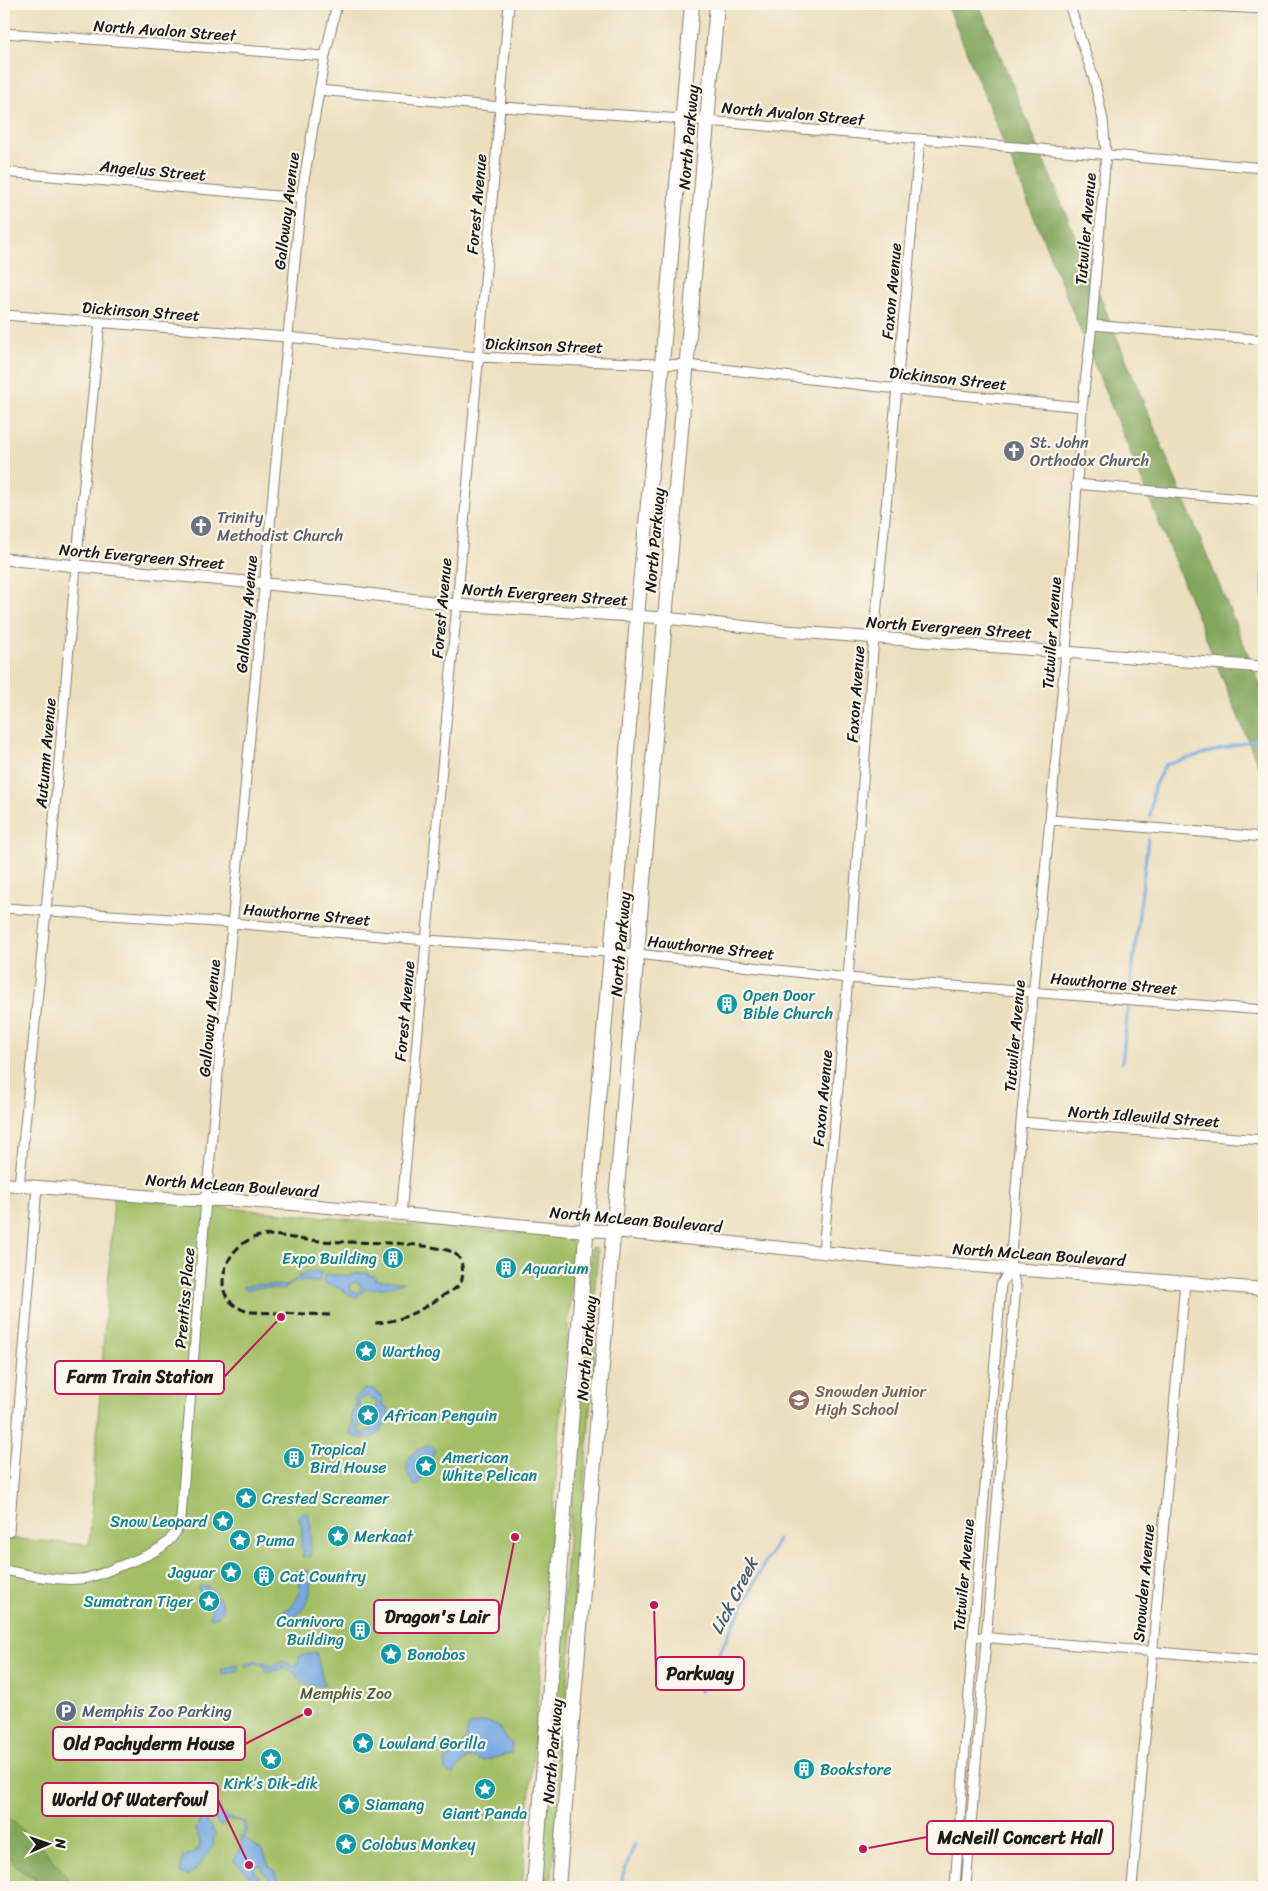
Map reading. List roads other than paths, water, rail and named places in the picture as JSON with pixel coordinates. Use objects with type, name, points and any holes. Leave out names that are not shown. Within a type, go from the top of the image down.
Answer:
[{"type":"main road","name":"North Parkway","points":[[534,1887],[637,617],[662,364],[692,4]]},
{"type":"main road","name":"North Parkway","points":[[558,1887],[717,4]]},
{"type":"main road","name":"North McLean Boulevard","points":[[4,1184],[307,1206],[614,1232],[906,1261],[1264,1289]]},
{"type":"street","name":"Galloway Avenue","points":[[206,1200],[301,198],[325,56],[337,4]]},
{"type":"street","name":"Forest Avenue","points":[[401,1215],[457,604],[509,4]]},
{"type":"street","name":"Tutwiler Avenue","points":[[966,1887],[1016,1286],[1010,1268],[1021,1122],[1066,652],[1082,407],[1092,325],[1106,153],[1103,120],[1094,79],[1069,4]]},
{"type":"street","points":[[1168,4],[1264,10]]},
{"type":"street","name":"North Avalon Street","points":[[4,33],[325,56]]},
{"type":"street","name":"North Avalon Street","points":[[319,90],[501,107],[683,119],[920,140],[1106,153],[1264,168]]},
{"type":"street","name":"Faxon Avenue","points":[[823,1252],[848,978],[874,637],[920,140]]},
{"type":"street","name":"Angelus Street","points":[[4,172],[301,198]]},
{"type":"street","name":"Dickinson Street","points":[[4,316],[287,337],[477,357],[687,365],[898,389],[1082,407]]},
{"type":"street","name":"Autumn Avenue","points":[[19,1186],[100,322]]},
{"type":"street","points":[[1092,325],[1264,340]]},
{"type":"street","points":[[1076,484],[1264,501]]},
{"type":"street","name":"North Evergreen Street","points":[[4,559],[457,604],[665,618],[785,631],[1264,667]]},
{"type":"street","points":[[1051,820],[1264,838]]},
{"type":"street","name":"Hawthorne Street","points":[[4,908],[232,922],[426,940],[611,954],[637,954],[848,978],[1264,1010]]},
{"type":"street","name":"North Idlewild Street","points":[[1021,1122],[1264,1140]]},
{"type":"street","points":[[9,1532],[37,1187]]},
{"type":"street","name":"Prentiss Place","points":[[4,1570],[42,1577],[88,1578],[153,1554],[175,1534],[179,1527],[206,1200]]},
{"type":"street","name":"Tutwiler Avenue","points":[[955,1887],[1001,1285],[1010,1268]]},
{"type":"street","name":"Snowden Avenue","points":[[1132,1887],[1185,1282]]},
{"type":"street","points":[[987,1455],[1001,1455]]},
{"type":"street","points":[[973,1636],[1264,1661]]},
{"type":"street","points":[[966,1727],[979,1728]]},
{"type":"street","points":[[960,1814],[972,1815]]},
{"type":"water","points":[[307,1272],[321,1272],[319,1282],[296,1282],[283,1290],[264,1287],[245,1290],[242,1287],[258,1284],[285,1286]]},
{"type":"water","points":[[358,1273],[368,1273],[368,1275],[375,1276],[375,1280],[404,1282],[383,1288],[365,1289],[359,1296],[355,1297],[339,1288],[323,1283],[325,1274],[350,1276]],"holes":[[[356,1282],[362,1288],[358,1293],[351,1292],[350,1284]]]},
{"type":"water","points":[[365,1389],[375,1390],[376,1393],[381,1395],[383,1406],[387,1407],[390,1416],[377,1435],[370,1438],[362,1438],[350,1435],[353,1422],[350,1418],[352,1412],[356,1411],[354,1399]],"holes":[[[369,1396],[371,1400],[376,1400],[377,1407],[375,1413],[381,1413],[381,1419],[374,1423],[373,1429],[367,1431],[364,1435],[357,1430],[361,1425],[356,1419],[361,1412],[358,1402],[364,1397]]]},
{"type":"water","points":[[433,1446],[435,1450],[419,1485],[415,1486],[410,1480],[408,1473],[408,1461],[415,1451]]},
{"type":"water","points":[[303,1513],[308,1514],[311,1526],[310,1556],[302,1557],[304,1550],[301,1547],[302,1527],[298,1516]]},
{"type":"water","points":[[305,1570],[309,1572],[310,1581],[309,1597],[306,1604],[297,1615],[281,1620],[278,1613],[291,1608],[298,1595],[300,1580],[296,1571]]},
{"type":"water","points":[[199,1586],[209,1587],[221,1602],[223,1610],[217,1617],[211,1618],[210,1613],[212,1610],[208,1601],[200,1595]]},
{"type":"water","points":[[316,1652],[324,1685],[316,1686],[303,1683],[297,1678],[296,1674],[286,1667],[266,1672],[264,1666],[256,1663],[246,1667],[245,1664],[255,1660],[266,1663],[268,1666],[286,1662],[292,1666],[299,1662],[298,1657]]},
{"type":"water","points":[[237,1664],[239,1670],[223,1675],[221,1670]]},
{"type":"water","points":[[484,1722],[492,1723],[500,1728],[505,1737],[512,1743],[511,1753],[483,1761],[467,1758],[452,1775],[446,1771],[445,1760],[463,1744],[470,1725]]},
{"type":"water","points":[[216,1805],[219,1807],[222,1815],[246,1823],[248,1829],[244,1838],[263,1851],[270,1868],[275,1871],[279,1887],[269,1887],[269,1877],[263,1872],[262,1866],[256,1866],[254,1871],[260,1878],[259,1883],[263,1887],[252,1887],[251,1879],[247,1873],[234,1861],[242,1846],[241,1835],[245,1831],[245,1827],[239,1821],[226,1820],[221,1827],[215,1820]]},
{"type":"water","points":[[203,1806],[208,1806],[207,1823],[215,1833],[213,1846],[197,1869],[188,1875],[180,1873],[183,1857],[199,1849],[200,1841],[196,1829]]},
{"type":"waterway","points":[[1264,575],[1264,598]]},
{"type":"waterway","points":[[1150,816],[1154,786],[1165,765],[1264,737]]},
{"type":"waterway","points":[[1130,991],[1148,839]]},
{"type":"waterway","points":[[1122,1063],[1128,1008]]},
{"type":"waterway","name":"Lick Creek","points":[[700,1691],[778,1540]]},
{"type":"waterway","points":[[618,1887],[635,1844]]},
{"type":"railway","points":[[330,1315],[249,1312],[239,1308],[225,1294],[223,1283],[228,1261],[242,1244],[256,1237],[269,1235],[324,1241],[421,1246],[450,1251],[459,1258],[462,1266],[462,1275],[461,1282],[457,1287],[410,1315],[392,1321],[372,1323]]},
{"type":"place","name":"St. John Orthodox Church","points":[[1014,451]]},
{"type":"place","name":"Trinity Methodist Church","points":[[201,526]]},
{"type":"place","name":"Open Door Bible Church","points":[[727,1004]]},
{"type":"place","name":"Expo Building","points":[[393,1258]]},
{"type":"place","name":"Aquarium","points":[[506,1268]]},
{"type":"place","name":"Farm Train Station","points":[[281,1317]]},
{"type":"place","name":"Warthog","points":[[366,1351]]},
{"type":"place","name":"Snowden Junior High School","points":[[799,1400]]},
{"type":"place","name":"African Penguin","points":[[368,1415]]},
{"type":"place","name":"Tropical Bird House","points":[[294,1458]]},
{"type":"place","name":"American White Pelican","points":[[426,1466]]},
{"type":"place","name":"Crested Screamer","points":[[246,1498]]},
{"type":"place","name":"Snow Leopard","points":[[223,1521]]},
{"type":"place","name":"Merkaat","points":[[338,1536]]},
{"type":"place","name":"Dragon's Lair","points":[[515,1537]]},
{"type":"place","name":"Puma","points":[[240,1540]]},
{"type":"place","name":"Jaguar","points":[[231,1572]]},
{"type":"place","name":"Cat Country","points":[[264,1576]]},
{"type":"place","name":"Sumatran Tiger","points":[[209,1601]]},
{"type":"place","name":"Parkway","points":[[654,1605]]},
{"type":"place","name":"Carnivora Building","points":[[360,1630]]},
{"type":"place","name":"Bonobos","points":[[391,1654]]},
{"type":"place","name":"Memphis Zoo Parking","points":[[66,1711]]},
{"type":"place","name":"Old Pachyderm House","points":[[308,1712]]},
{"type":"place","name":"Lowland Gorilla","points":[[363,1743]]},
{"type":"place","name":"Kirk’s Dik-dik","points":[[271,1759]]},
{"type":"place","name":"Bookstore","points":[[804,1769]]},
{"type":"place","name":"Giant Panda","points":[[485,1789]]},
{"type":"place","name":"Siamang","points":[[349,1804]]},
{"type":"place","name":"Colobus Monkey","points":[[346,1844]]},
{"type":"place","name":"McNeill Concert Hall","points":[[863,1849]]},
{"type":"place","name":"World Of Waterfowl","points":[[249,1865]]},
{"type":"park label","name":"Memphis Zoo","points":[[346,1693]]}]
